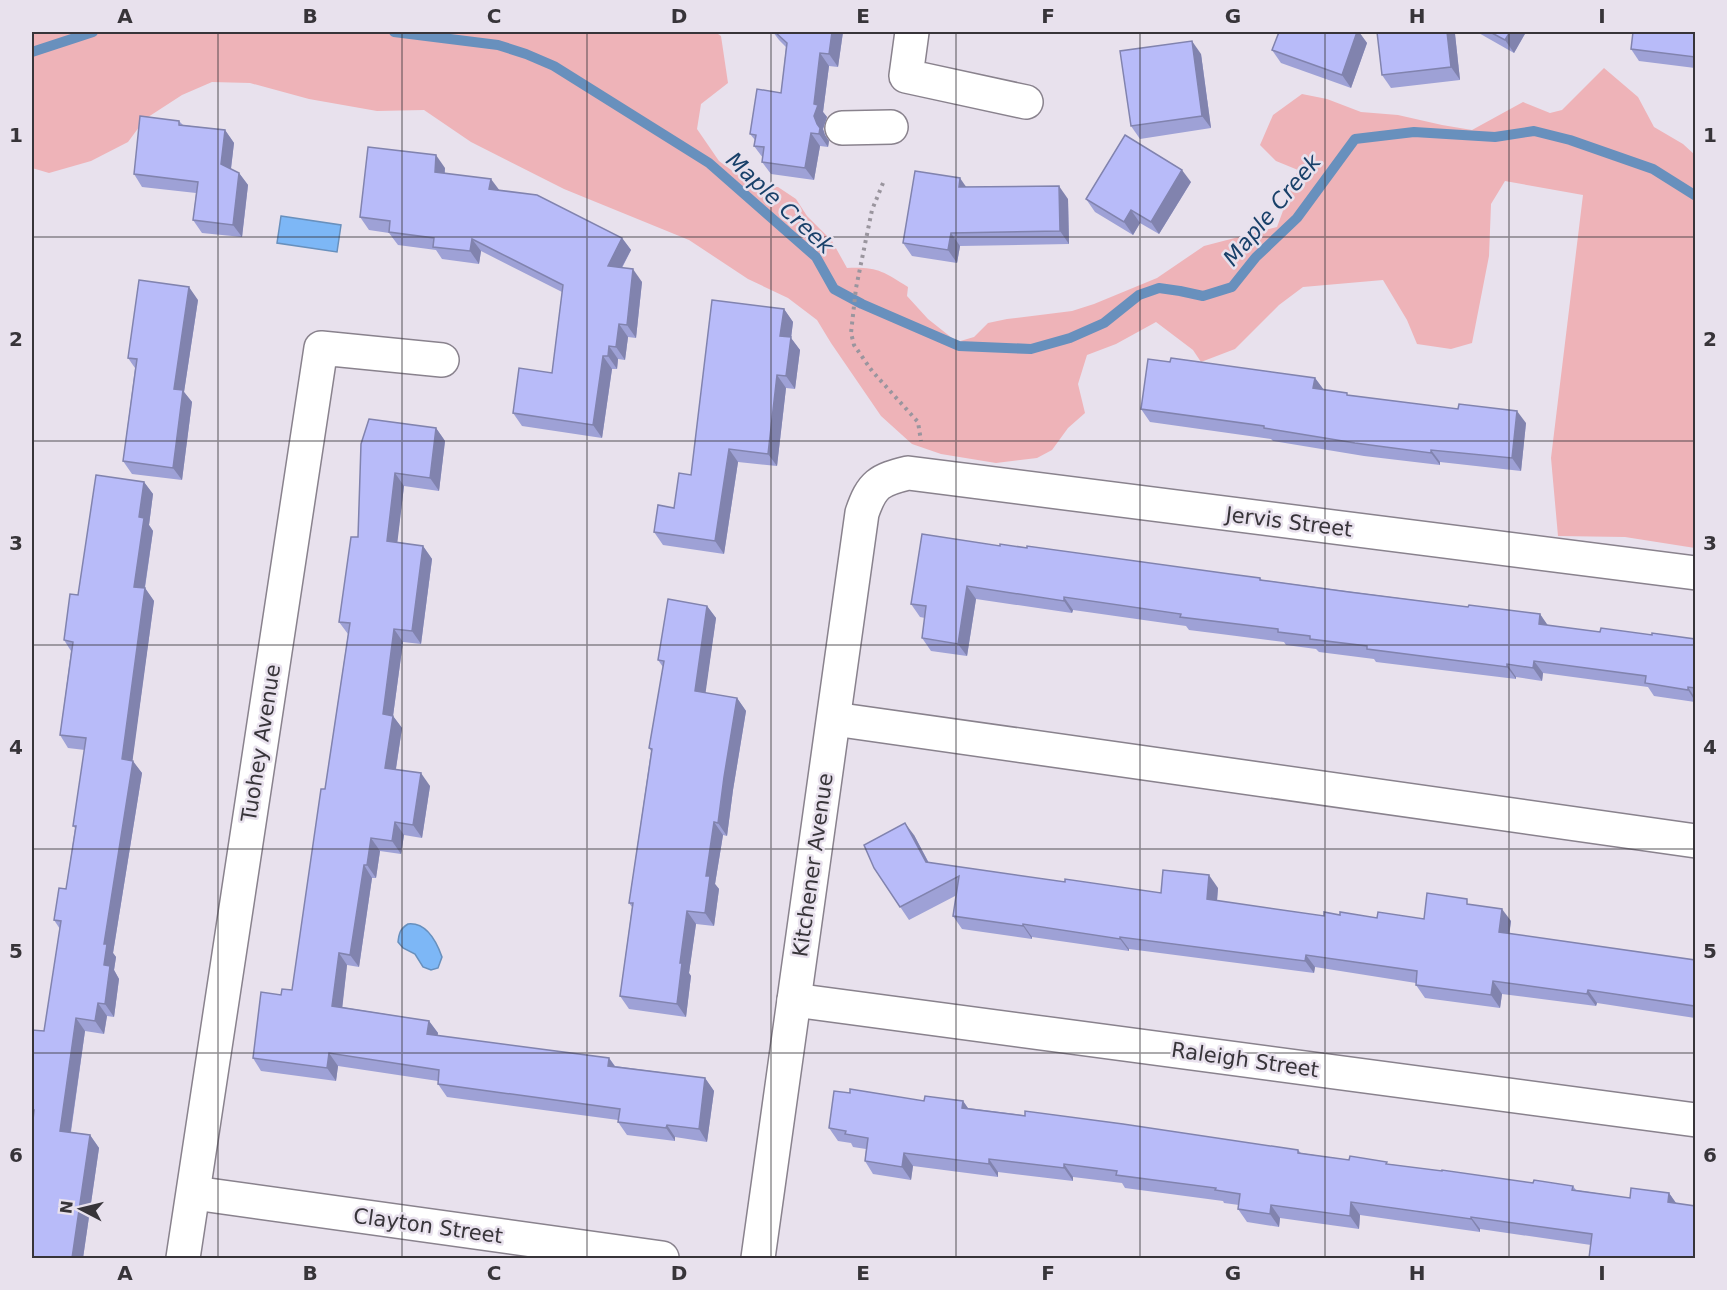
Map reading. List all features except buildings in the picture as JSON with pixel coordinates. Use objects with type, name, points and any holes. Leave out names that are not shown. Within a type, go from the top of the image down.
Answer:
[{"type":"street","points":[[912,32],[906,76],[1026,102]]},
{"type":"street","points":[[842,128],[891,127]]},
{"type":"street","name":"Tuohey Avenue","points":[[183,1258],[321,348],[442,360]]},
{"type":"street","name":"Jervis Street","points":[[884,479],[908,473],[1695,573]]},
{"type":"street","name":"Kitchener Avenue","points":[[758,1258],[862,513],[873,489],[884,479]]},
{"type":"street","points":[[834,720],[1695,841]]},
{"type":"street","name":"Raleigh Street","points":[[795,1000],[1695,1120]]},
{"type":"street","name":"Clayton Street","points":[[194,1192],[662,1258]]},
{"type":"path","points":[[883,183],[872,210],[856,288],[850,325],[851,333],[854,345],[872,371],[918,422],[921,450]]},
{"type":"shaded area","points":[[32,32],[715,32],[721,36],[728,83],[701,104],[697,129],[719,161],[755,186],[778,187],[796,199],[807,216],[832,241],[847,268],[879,271],[908,287],[907,296],[928,319],[957,342],[974,337],[988,323],[1072,311],[1094,304],[1157,278],[1204,246],[1277,227],[1298,170],[1276,161],[1260,145],[1273,115],[1302,94],[1327,99],[1361,112],[1398,115],[1472,130],[1523,102],[1550,113],[1562,110],[1604,68],[1638,97],[1654,127],[1683,144],[1695,155],[1695,548],[1625,537],[1558,536],[1551,458],[1583,195],[1505,181],[1491,204],[1489,256],[1472,343],[1451,349],[1417,344],[1407,320],[1383,280],[1303,287],[1279,305],[1235,349],[1201,362],[1193,350],[1156,322],[1116,344],[1087,355],[1078,384],[1085,413],[1068,428],[1052,450],[1037,458],[996,463],[941,454],[912,444],[881,416],[817,320],[788,298],[748,279],[689,240],[564,189],[471,142],[424,110],[377,111],[309,99],[250,83],[212,82],[182,95],[145,119],[128,142],[91,161],[49,173],[32,168]]},
{"type":"water","points":[[281,216],[341,225],[337,252],[277,243]]},
{"type":"water","points":[[408,924],[421,926],[430,934],[442,957],[438,968],[431,970],[423,967],[415,954],[403,948],[398,942],[400,932]]},
{"type":"waterway","name":"Maple Creek","points":[[32,52],[93,32]]},
{"type":"waterway","name":"Maple Creek","points":[[394,32],[498,45],[554,66],[709,163],[816,257],[834,289],[862,304],[959,346],[1031,349],[1070,338],[1104,323],[1139,295],[1159,288],[1203,296],[1232,287],[1256,257],[1297,218],[1355,139],[1414,132],[1495,137],[1534,131],[1570,140],[1653,169],[1696,196]]}]
